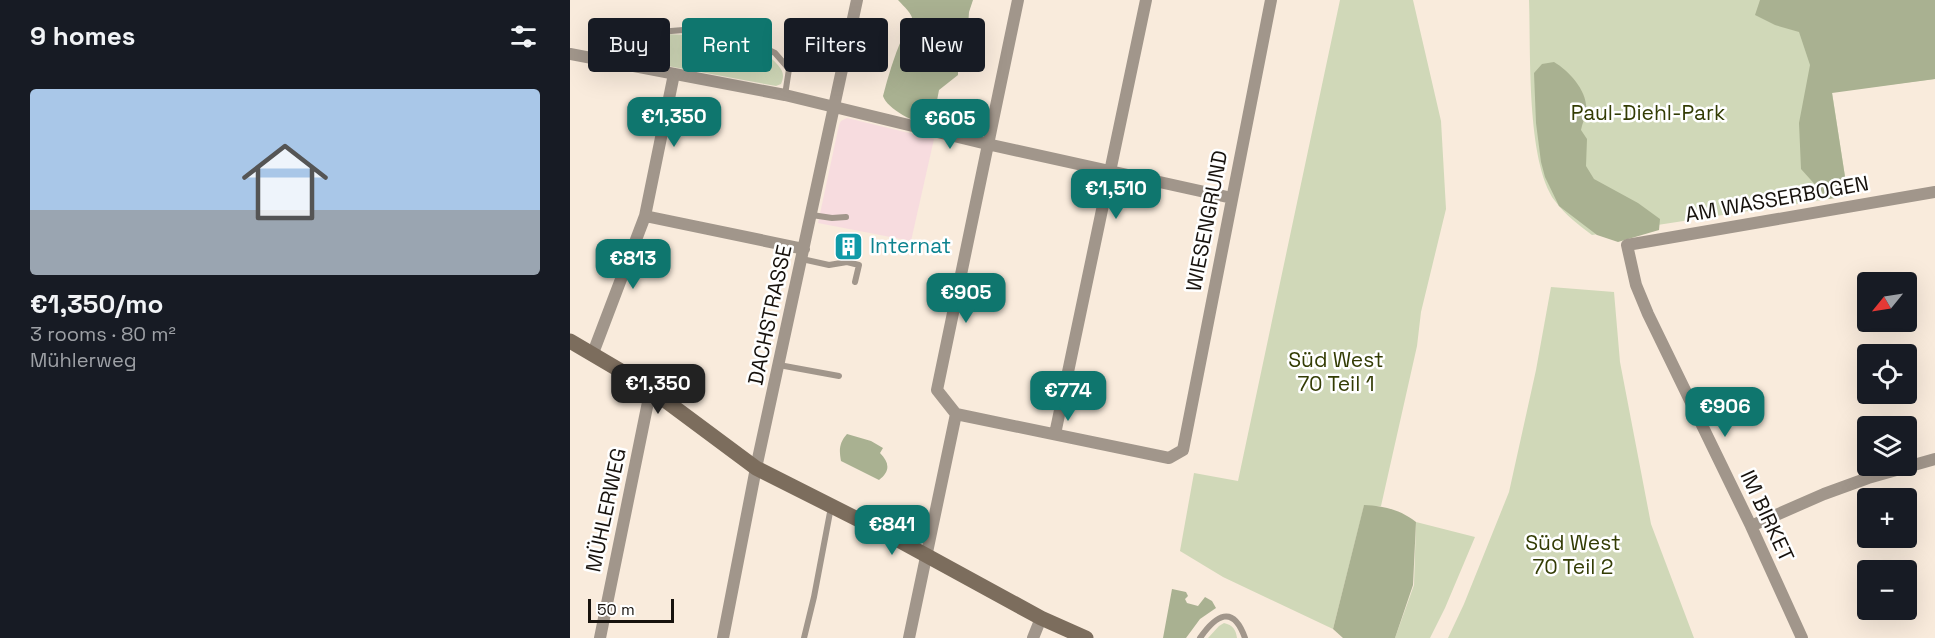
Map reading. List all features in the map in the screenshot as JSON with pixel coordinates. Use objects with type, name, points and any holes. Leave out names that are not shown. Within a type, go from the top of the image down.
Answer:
[{"type":"street","name":"DACHSTRASSE","points":[[723,638],[756,468],[857,0]]},
{"type":"street","points":[[1018,0],[937,390],[956,414],[1055,434],[1146,0]]},
{"type":"street","name":"WIESENGRUND","points":[[1055,434],[1169,458],[1183,450],[1271,0]]},
{"type":"street","points":[[570,54],[588,58]]},
{"type":"street","points":[[662,72],[785,95],[987,144],[1232,198]]},
{"type":"street","points":[[593,353],[645,216],[674,74]]},
{"type":"street","name":"AM WASSERBOGEN","points":[[1627,245],[1935,192]]},
{"type":"street","points":[[645,216],[803,254]]},
{"type":"street","name":"IM BIRKET","points":[[1627,245],[1636,285],[1648,314],[1751,526],[1802,638]]},
{"type":"street","points":[[570,341],[656,392],[756,468],[927,555],[1041,618],[1086,638]]},
{"type":"street","name":"MÜHLERWEG","points":[[600,638],[648,402],[656,392]]},
{"type":"street","points":[[909,638],[956,414]]},
{"type":"street","points":[[1751,526],[1824,494],[1868,478],[1935,459]]},
{"type":"street","points":[[1033,638],[1041,618]]},
{"type":"lane","points":[[670,31],[736,34],[776,53],[789,69],[785,95]]},
{"type":"lane","points":[[812,214],[832,218],[846,217]]},
{"type":"lane","points":[[803,254],[829,265],[847,262],[859,265],[855,282]]},
{"type":"lane","points":[[779,365],[839,376]]},
{"type":"lane","points":[[804,638],[831,506]]},
{"type":"lane","points":[[1200,638],[1215,619],[1223,616],[1232,618],[1239,625],[1245,638]]},
{"type":"shaded area","points":[[847,118],[934,139],[911,241],[818,223],[839,125]]},
{"type":"green space","points":[[898,0],[973,0],[969,18],[912,18]]},
{"type":"green space","name":"Süd West 70 Teil 1","points":[[1340,0],[1413,0],[1441,121],[1446,209],[1421,312],[1417,346],[1381,506],[1364,506],[1333,629],[1223,577],[1180,551],[1194,473],[1238,481]]},
{"type":"green space","name":"Paul-Diehl-Park","points":[[1529,0],[1935,0],[1935,79],[1832,92],[1848,196],[1592,235],[1555,201],[1546,183],[1539,160],[1530,75]]},
{"type":"green space","points":[[1760,0],[1935,0],[1935,79],[1832,93],[1848,196],[1828,199],[1801,169],[1799,123],[1810,65],[1799,32],[1775,25],[1755,15]]},
{"type":"green space","points":[[670,34],[682,35],[682,69],[670,66]]},
{"type":"green space","points":[[900,43],[900,72],[958,72],[958,75],[939,90],[935,111],[939,123],[916,121],[899,113],[886,102],[883,96]]},
{"type":"green space","points":[[772,59],[783,74],[781,84],[776,86],[700,72],[772,72]]},
{"type":"green space","points":[[1554,62],[1572,77],[1584,97],[1586,112],[1581,130],[1587,139],[1586,166],[1594,179],[1638,203],[1660,219],[1659,230],[1618,242],[1597,235],[1559,206],[1545,177],[1541,162],[1536,123],[1534,73],[1542,64]]},
{"type":"green space","name":"Süd West 70 Teil 2","points":[[1551,287],[1614,292],[1620,362],[1651,524],[1694,638],[1448,638],[1509,492],[1536,370]]},
{"type":"green space","points":[[847,434],[871,441],[883,448],[880,453],[887,463],[887,470],[883,477],[879,480],[841,461],[840,447]]},
{"type":"green space","points":[[1364,505],[1391,509],[1416,522],[1413,585],[1395,638],[1343,638],[1333,629]]},
{"type":"green space","points":[[1416,522],[1475,537],[1430,638],[1395,638],[1414,585]]},
{"type":"green space","points":[[1172,589],[1186,592],[1187,603],[1198,606],[1205,597],[1212,601],[1216,608],[1200,619],[1186,638],[1163,638]]},
{"type":"green space","points":[[1224,623],[1234,628],[1237,638],[1208,638],[1219,626]]},
{"type":"place","name":"Internat","points":[[849,246]]}]
